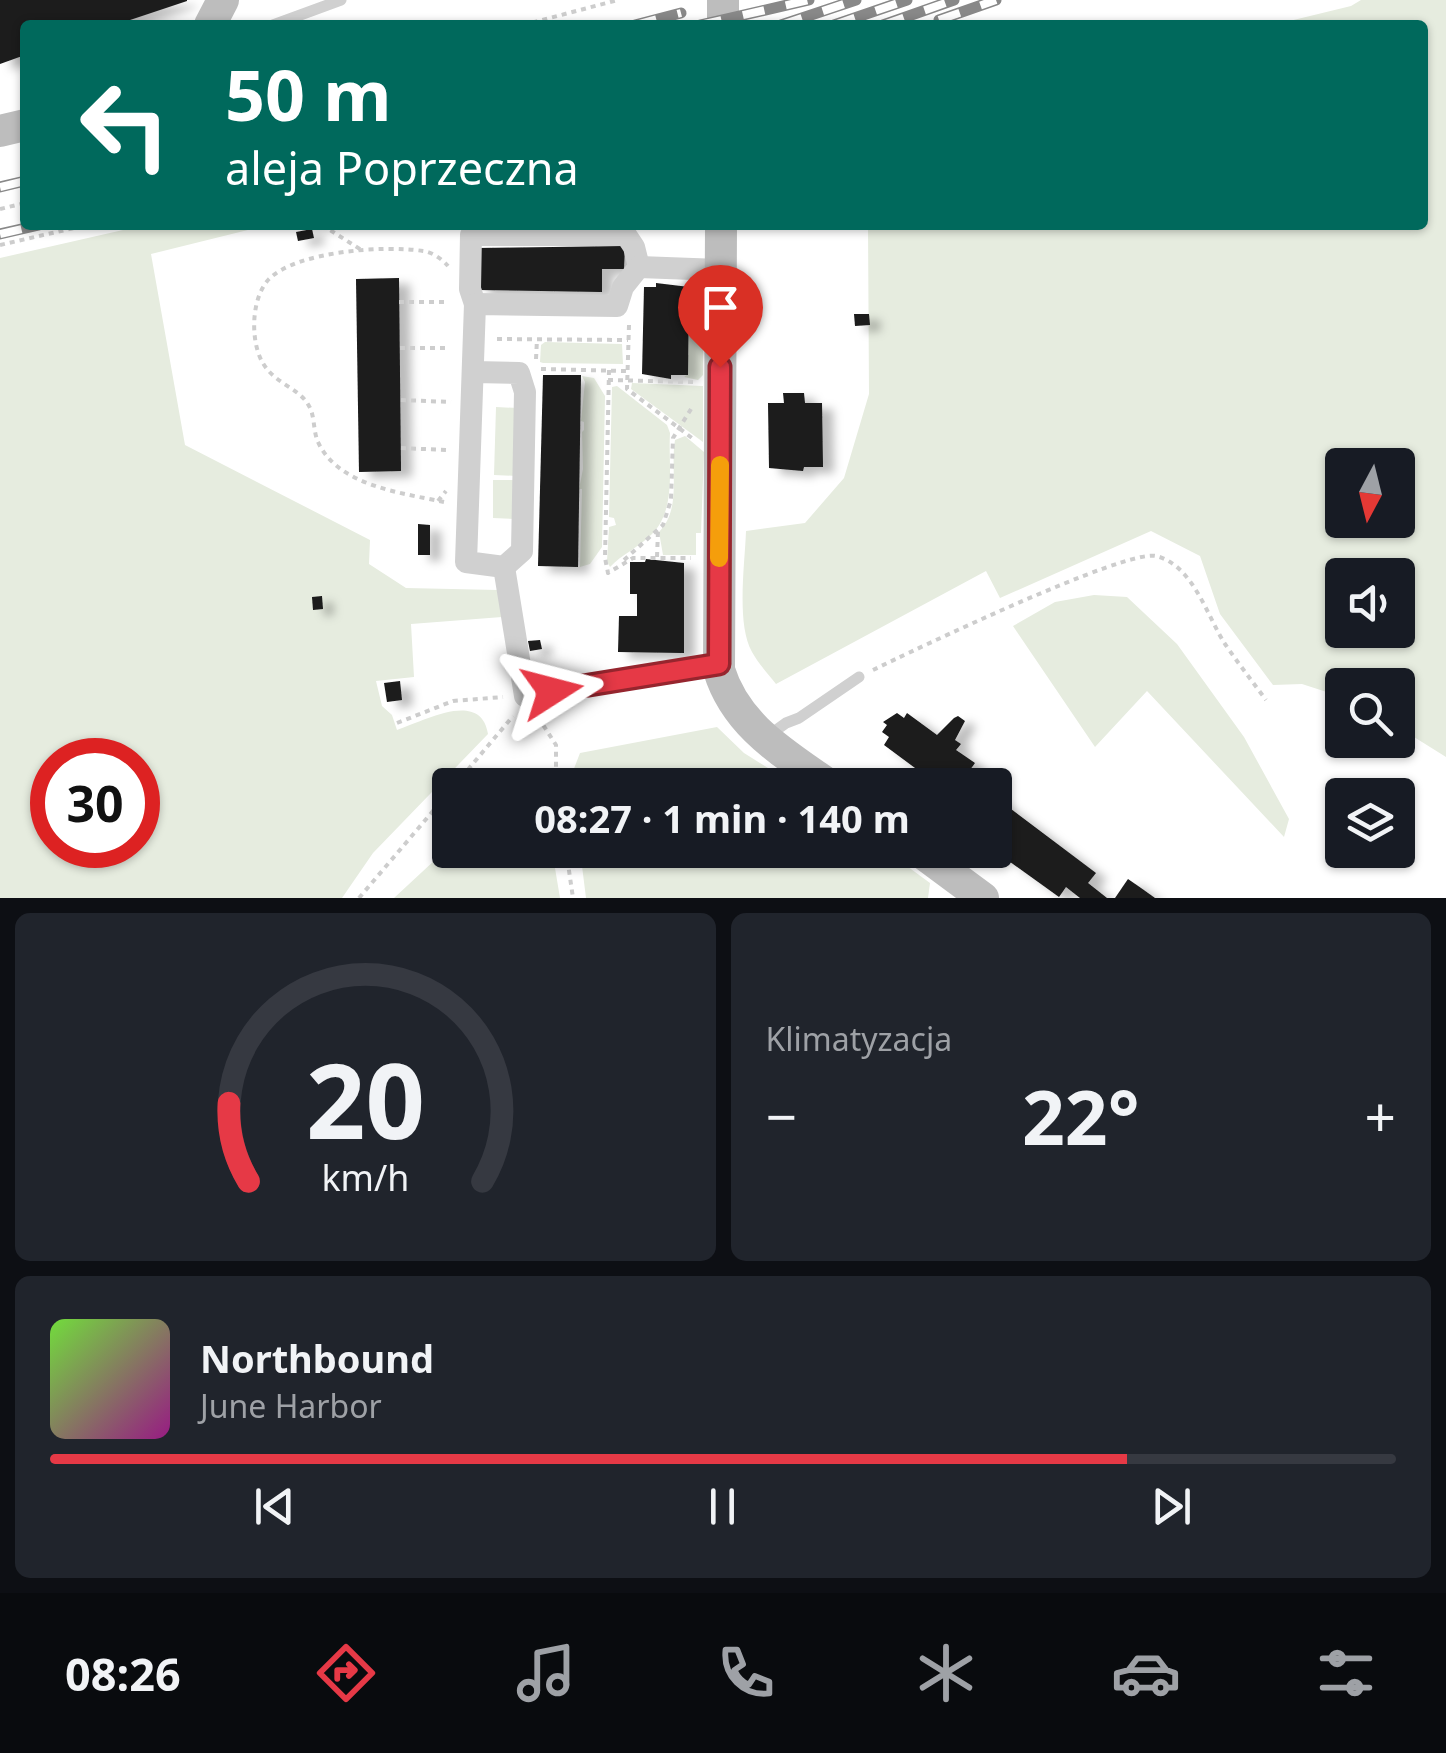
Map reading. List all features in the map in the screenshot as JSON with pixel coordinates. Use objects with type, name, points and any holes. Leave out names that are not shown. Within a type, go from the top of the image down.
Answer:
[{"type":"street","points":[[721,230],[719,664],[732,703],[764,738],[805,768]]},
{"type":"street","points":[[504,567],[466,562],[470,402],[478,353],[469,303],[471,235],[626,235],[634,246],[639,268]]},
{"type":"street","points":[[639,268],[720,270]]},
{"type":"street","points":[[469,303],[617,306],[623,287],[639,268]]},
{"type":"street","points":[[478,353],[520,374],[525,392],[522,550],[504,567]]},
{"type":"street","points":[[504,567],[525,696],[719,664]]},
{"type":"street","points":[[942,868],[983,898]]},
{"type":"lane","points":[[287,20],[341,0]]},
{"type":"lane","points":[[764,738],[859,677]]},
{"type":"path","points":[[542,20],[618,0]]},
{"type":"path","points":[[0,244],[64,230]]},
{"type":"path","points":[[330,230],[363,251]]},
{"type":"path","points":[[399,302],[469,303],[456,274],[426,250],[363,251],[306,259],[267,281],[254,317],[259,355],[269,372],[310,407],[319,444],[333,463],[352,478],[468,507]]},
{"type":"path","points":[[628,323],[627,389],[693,438]]},
{"type":"path","points":[[537,339],[535,369],[626,370]]},
{"type":"path","points":[[400,348],[478,353],[537,339],[628,340]]},
{"type":"path","points":[[609,370],[604,558],[608,573],[658,532]]},
{"type":"path","points":[[608,380],[707,382]]},
{"type":"path","points":[[400,400],[470,402]]},
{"type":"path","points":[[657,558],[658,532],[671,500],[673,438],[679,429]]},
{"type":"path","points":[[401,448],[470,451]]},
{"type":"path","points":[[438,501],[449,487]]},
{"type":"path","points":[[859,677],[1040,594],[1136,556],[1156,556],[1192,583],[1225,643],[1266,700]]},
{"type":"path","points":[[620,563],[633,558],[706,559]]},
{"type":"path","points":[[397,723],[452,701],[525,696],[556,745],[556,768]]},
{"type":"path","points":[[470,768],[508,725]]},
{"type":"path","points":[[358,898],[432,812]]},
{"type":"path","points":[[569,868],[573,898]]},
{"type":"shaded area","points":[[1361,0],[1446,0],[1446,757],[1415,738],[1415,668],[1325,668],[1325,691],[1302,684],[1273,685],[1220,614],[1200,556],[1151,531],[1000,598],[986,571],[776,684],[752,652],[744,626],[746,531],[805,523],[844,478],[869,394],[868,230],[1428,230],[1428,20],[1294,20]]},
{"type":"shaded area","points":[[123,230],[248,230],[151,254],[185,445],[370,540],[369,564],[406,588],[498,590],[502,617],[411,624],[414,677],[376,681],[382,706],[392,715],[397,730],[436,715],[463,711],[475,713],[488,734],[455,768],[432,768],[432,792],[373,853],[342,898],[0,898],[0,258]]},
{"type":"shaded area","points":[[689,287],[699,290],[703,297],[703,375],[698,380],[684,377],[688,374]]},
{"type":"shaded area","points":[[622,344],[623,364],[543,363],[541,345]]},
{"type":"shaded area","points":[[582,376],[594,378],[605,396],[602,547],[590,564],[580,567],[579,489],[585,382]]},
{"type":"shaded area","points":[[632,383],[703,386],[703,442],[631,389]]},
{"type":"shaded area","points":[[617,386],[667,425],[670,486],[660,524],[610,567],[609,527],[616,525],[614,518],[609,517],[612,387]]},
{"type":"shaded area","points":[[496,407],[518,408],[517,476],[494,475]]},
{"type":"shaded area","points":[[685,436],[704,452],[701,533],[696,533],[696,555],[663,555],[659,532],[673,501],[675,440]]},
{"type":"shaded area","points":[[493,480],[517,480],[516,519],[493,518]]},
{"type":"shaded area","points":[[1094,595],[1127,597],[1177,644],[1244,737],[1289,819],[1284,837],[1147,691],[1095,747],[1013,626],[1055,602]]},
{"type":"shaded area","points":[[717,727],[744,753],[768,768],[574,768],[580,753]]},
{"type":"shaded area","points":[[432,863],[432,868],[555,868],[560,898],[394,898]]},
{"type":"shaded area","points":[[582,868],[910,868],[930,883],[928,898],[586,898]]},
{"type":"building","points":[[0,0],[187,0],[130,20],[20,20],[20,57],[0,64]]},
{"type":"building","points":[[312,230],[314,238],[298,241],[296,232]]},
{"type":"building","points":[[625,246],[624,269],[602,269],[602,292],[478,290],[477,248]]},
{"type":"building","points":[[399,278],[401,471],[359,472],[356,279]]},
{"type":"building","points":[[656,283],[689,287],[688,375],[671,375],[671,379],[642,374],[644,287],[656,287]]},
{"type":"building","points":[[854,314],[869,314],[870,325],[855,326]]},
{"type":"building","points":[[543,375],[581,375],[578,567],[538,566]]},
{"type":"building","points":[[783,393],[804,393],[805,403],[822,403],[823,467],[804,467],[803,471],[769,468],[768,403],[784,403]]},
{"type":"building","points":[[418,524],[430,525],[430,555],[418,555]]},
{"type":"building","points":[[646,559],[684,563],[684,653],[618,652],[619,616],[637,616],[637,594],[630,594],[630,562]]},
{"type":"building","points":[[322,596],[323,609],[313,610],[312,597]]},
{"type":"building","points":[[540,640],[542,649],[530,651],[528,641]]},
{"type":"building","points":[[400,681],[402,700],[387,702],[384,683]]},
{"type":"building","points":[[897,713],[904,718],[907,713],[937,735],[958,716],[965,721],[955,740],[961,744],[956,750],[975,763],[971,768],[915,768],[884,745],[889,737],[882,732],[887,725],[883,722]]},
{"type":"building","points":[[1012,810],[1096,873],[1088,883],[1107,898],[1080,898],[1066,887],[1059,897],[1012,863]]},
{"type":"building","points":[[1128,879],[1141,888],[1155,898],[1115,898]]},
{"type":"railway","points":[[722,20],[809,0]]},
{"type":"railway","points":[[796,20],[856,0]]},
{"type":"railway","points":[[849,20],[907,0]]},
{"type":"railway","points":[[897,20],[954,0]]},
{"type":"railway","points":[[939,20],[996,0]]},
{"type":"railway","points":[[654,20],[681,13]]},
{"type":"railway","points":[[0,187],[20,182]]},
{"type":"railway","points":[[0,234],[20,229]]},
{"type":"slow traffic","points":[[719,558],[720,465]]},
{"type":"route","points":[[552,691],[719,664],[720,367]]}]
